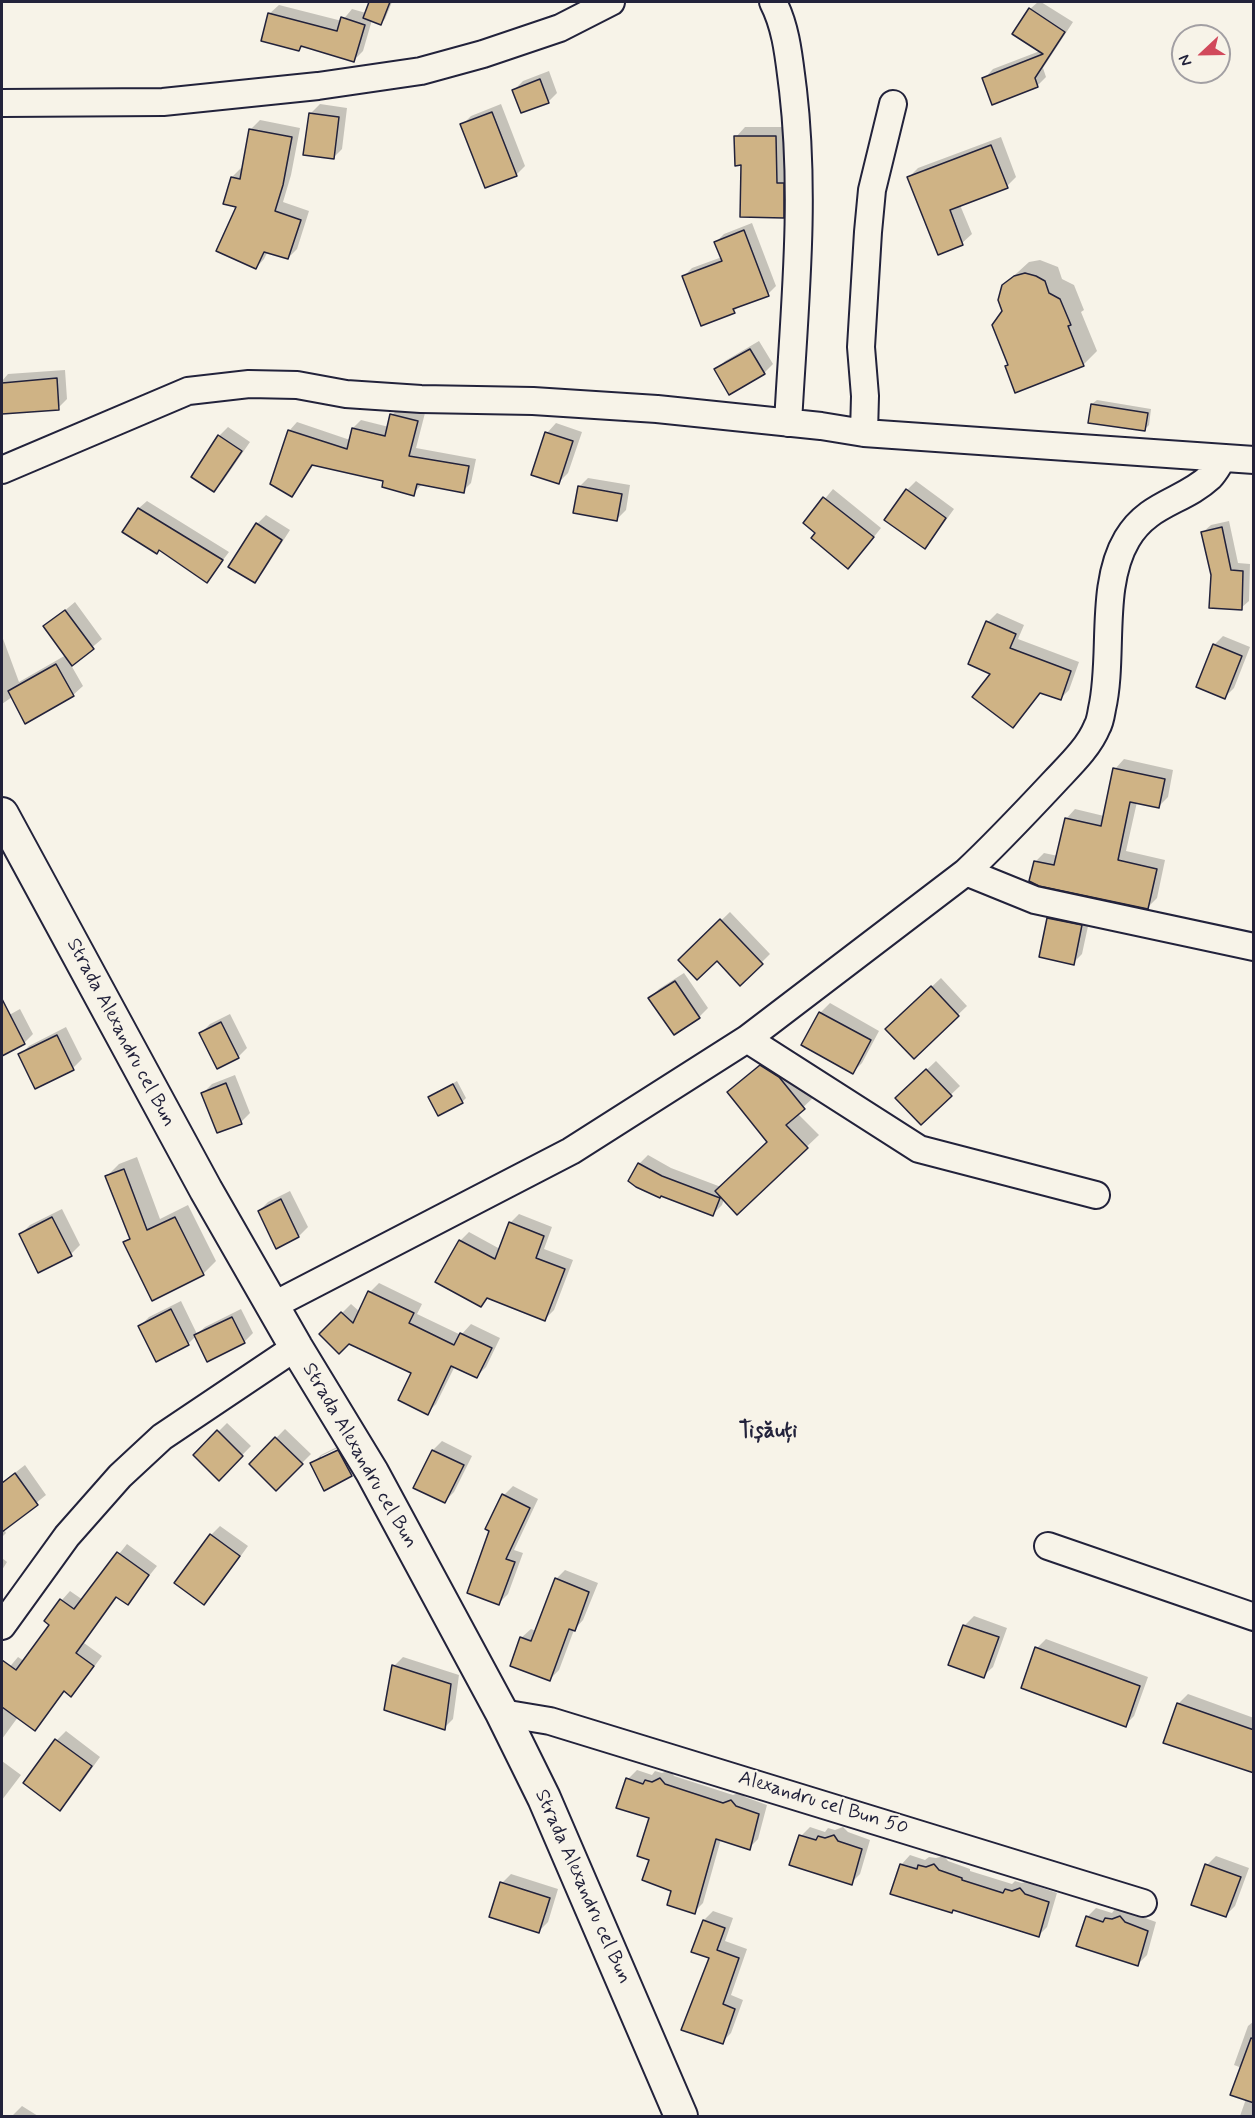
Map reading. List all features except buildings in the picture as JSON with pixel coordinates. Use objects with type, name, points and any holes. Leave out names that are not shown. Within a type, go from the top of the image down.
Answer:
[{"type":"street","points":[[2,103],[162,102],[318,86],[421,71],[483,54],[560,28],[611,2]]},
{"type":"street","points":[[773,2],[785,33],[796,118],[799,259],[788,423]]},
{"type":"street","points":[[864,433],[865,396],[861,347],[868,232],[872,190],[893,104]]},
{"type":"street","points":[[2,470],[188,391],[249,384],[297,385],[346,394],[421,399],[533,401],[657,409],[864,433],[1254,460]]},
{"type":"street","points":[[272,1306],[571,1150],[747,1039],[966,872],[1071,763],[1087,745],[1097,727],[1105,688],[1111,600],[1116,565],[1137,523],[1161,505],[1193,489],[1211,476],[1223,458]]},
{"type":"street","name":"Strada Alexandru cel Bun","points":[[2,814],[200,1180],[296,1347],[372,1472],[502,1713],[544,1798],[681,2116]]},
{"type":"street","points":[[966,872],[1035,900],[1254,947]]},
{"type":"street","points":[[747,1039],[919,1149],[1096,1195]]},
{"type":"street","points":[[2,1626],[67,1536],[120,1476],[162,1437],[296,1347]]},
{"type":"street","points":[[1048,1546],[1254,1617]]},
{"type":"street","name":"Alexandru cel Bun 50","points":[[502,1713],[550,1720],[1143,1903]]},
{"type":"district","name":"Tișăuți","points":[[768,1432]]}]
